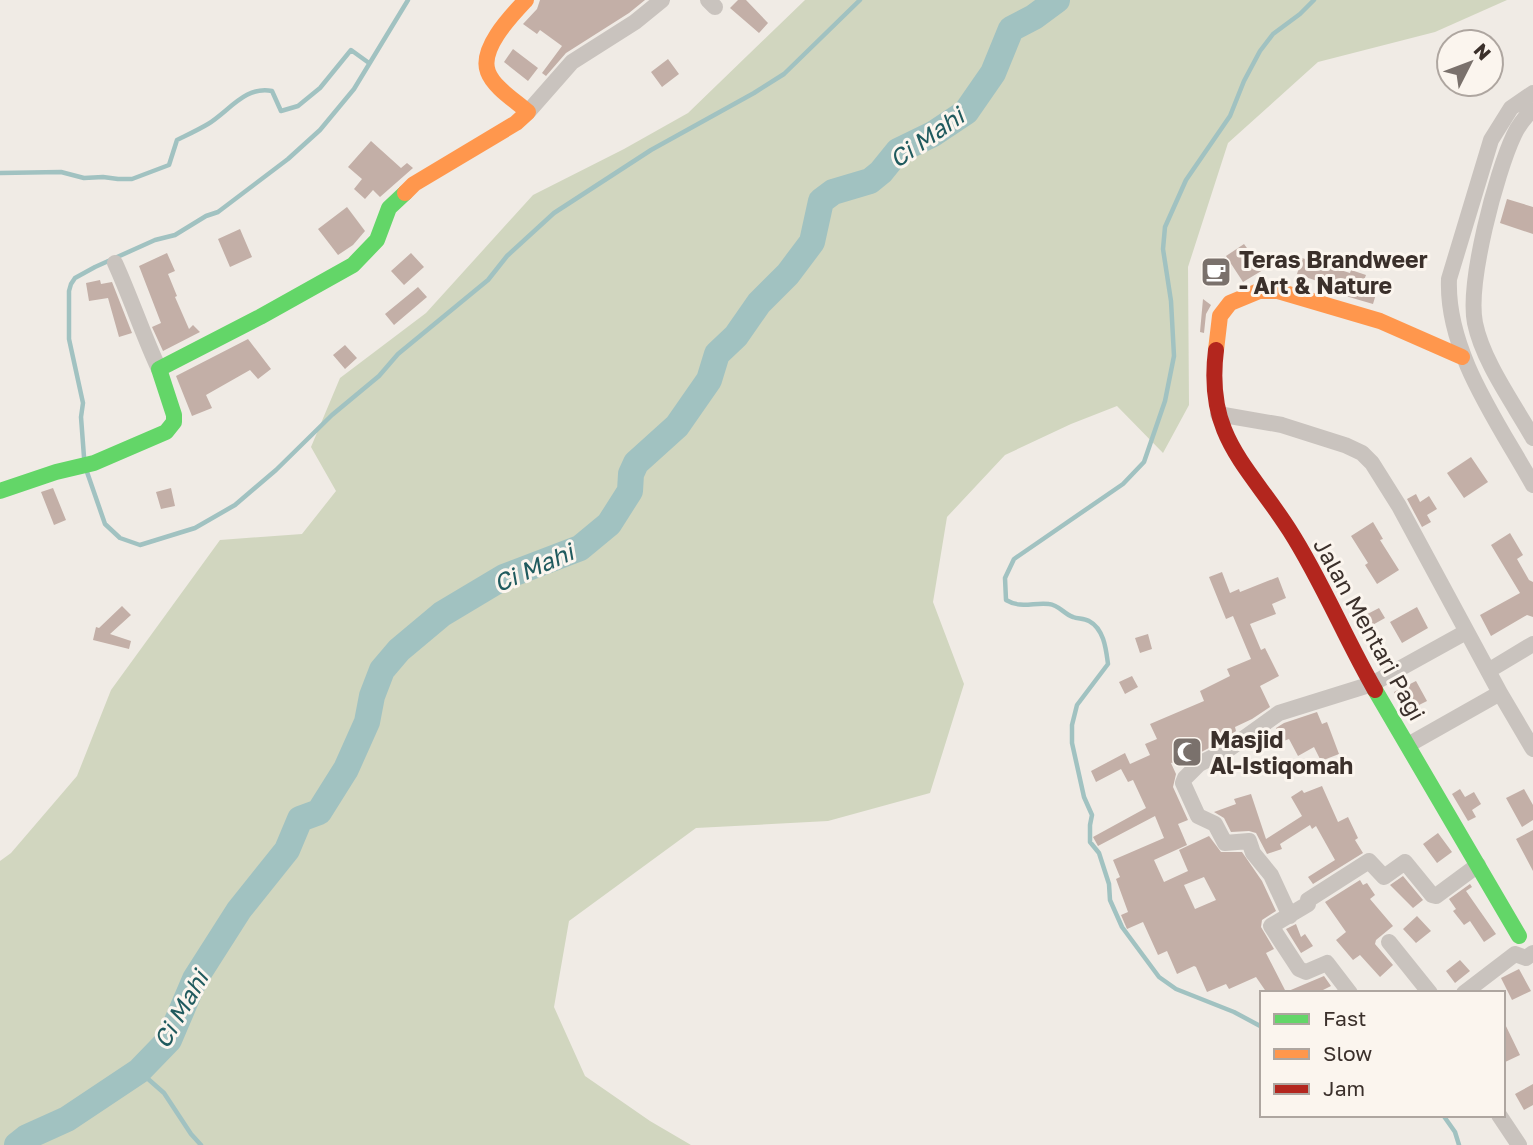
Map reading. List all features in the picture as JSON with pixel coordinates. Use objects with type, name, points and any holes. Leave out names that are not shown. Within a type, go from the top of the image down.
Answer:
[{"type":"street","points":[[526,0],[495,39],[486,59],[489,72],[528,112]]},
{"type":"street","points":[[159,369],[353,265],[377,240],[389,208],[414,184],[516,123],[572,62],[635,22],[662,0]]},
{"type":"street","points":[[1533,93],[1511,108],[1491,140],[1449,279],[1451,319],[1462,357],[1533,485]]},
{"type":"street","points":[[1533,109],[1514,133],[1506,153],[1487,222],[1475,281],[1474,306],[1475,323],[1482,348],[1533,438]]},
{"type":"street","points":[[1500,123],[1514,133]]},
{"type":"street","points":[[0,491],[56,472],[94,463],[166,432],[174,422],[159,369],[115,263]]},
{"type":"street","name":"Jalan Mentari Pagi","points":[[1462,357],[1380,321],[1278,291],[1259,291],[1230,303],[1220,316],[1213,373],[1218,414],[1228,442],[1290,531],[1372,684],[1527,950]]},
{"type":"street","points":[[1218,414],[1282,425],[1362,453],[1381,475],[1533,749]]},
{"type":"street","points":[[1290,916],[1271,875],[1253,853],[1248,841],[1225,843],[1215,824],[1198,816],[1183,783],[1185,778],[1199,764],[1229,749],[1279,713],[1372,684],[1466,632]]},
{"type":"street","points":[[1488,671],[1533,643]]},
{"type":"street","points":[[1408,745],[1500,693]]},
{"type":"street","points":[[1348,991],[1327,963],[1306,972],[1299,969],[1271,926],[1290,916],[1308,904],[1308,900],[1369,861],[1384,877],[1405,862],[1432,895],[1436,896],[1478,865]]},
{"type":"street","points":[[1389,942],[1428,991]]},
{"type":"street","points":[[1467,991],[1527,950]]},
{"type":"street","points":[[1500,1117],[1519,1145]]},
{"type":"green space","points":[[805,0],[1507,0],[1444,28],[1435,28],[1435,32],[1318,62],[1228,143],[1188,267],[1189,405],[1163,453],[1117,406],[1005,455],[947,517],[933,602],[964,684],[930,793],[828,821],[696,828],[569,921],[554,1007],[585,1076],[650,1121],[691,1145],[0,1145],[0,861],[11,853],[77,776],[111,690],[220,540],[302,534],[336,491],[311,447],[340,378],[426,313],[533,195],[688,113]]},
{"type":"building","points":[[540,0],[645,0],[566,53],[546,76],[542,73],[562,46],[540,30],[537,34],[523,24],[537,9]]},
{"type":"building","points":[[738,0],[746,0],[768,23],[759,33],[730,8]]},
{"type":"building","points":[[513,49],[538,68],[528,81],[504,62]]},
{"type":"building","points":[[668,59],[679,74],[662,87],[651,72]]},
{"type":"building","points":[[371,141],[401,168],[407,163],[413,168],[380,197],[373,190],[365,199],[354,189],[362,179],[348,167]]},
{"type":"building","points":[[1507,199],[1533,207],[1533,234],[1500,223]]},
{"type":"building","points":[[347,207],[365,231],[353,245],[338,255],[318,229]]},
{"type":"building","points":[[240,229],[252,257],[230,267],[218,239]]},
{"type":"building","points":[[1244,244],[1263,270],[1243,282],[1226,256]]},
{"type":"building","points":[[167,253],[175,271],[168,274],[177,296],[175,297],[189,329],[193,325],[200,332],[163,351],[152,327],[161,323],[139,266]]},
{"type":"building","points":[[411,253],[424,267],[404,285],[391,271]]},
{"type":"building","points":[[1302,258],[1350,273],[1351,270],[1366,275],[1361,288],[1376,294],[1373,304],[1318,288],[1320,282],[1297,274]]},
{"type":"building","points":[[100,280],[101,284],[112,282],[132,333],[119,337],[108,298],[89,301],[86,283]]},
{"type":"building","points":[[418,287],[427,297],[394,325],[385,314]]},
{"type":"building","points":[[1203,299],[1211,305],[1206,314],[1204,333],[1200,332]]},
{"type":"building","points":[[248,339],[271,369],[258,379],[250,370],[206,395],[212,408],[192,416],[176,376]]},
{"type":"building","points":[[345,345],[357,358],[345,369],[333,355]]},
{"type":"building","points":[[1471,457],[1488,482],[1464,498],[1447,473]]},
{"type":"building","points":[[53,488],[66,520],[54,525],[41,492]]},
{"type":"building","points":[[171,488],[175,506],[161,509],[156,492]]},
{"type":"building","points":[[1416,494],[1420,502],[1429,496],[1437,509],[1427,515],[1431,522],[1422,527],[1407,499]]},
{"type":"building","points":[[1373,522],[1383,539],[1380,540],[1399,570],[1377,584],[1351,536]]},
{"type":"building","points":[[1510,533],[1523,555],[1517,559],[1529,580],[1533,582],[1533,617],[1527,615],[1491,636],[1480,615],[1520,593],[1491,545]]},
{"type":"building","points":[[1222,572],[1230,593],[1239,589],[1240,592],[1278,577],[1286,598],[1272,604],[1276,614],[1250,624],[1261,650],[1265,648],[1279,676],[1260,686],[1270,707],[1235,727],[1236,731],[1224,740],[1190,758],[1171,763],[1176,774],[1173,787],[1188,820],[1178,824],[1187,845],[1154,860],[1164,882],[1188,871],[1179,850],[1209,836],[1221,852],[1242,852],[1262,881],[1276,911],[1262,920],[1261,927],[1274,949],[1266,953],[1285,991],[1266,991],[1256,977],[1229,989],[1226,984],[1207,992],[1196,967],[1177,974],[1167,951],[1158,955],[1143,922],[1127,929],[1121,915],[1128,912],[1116,879],[1120,877],[1113,860],[1164,838],[1155,816],[1098,846],[1093,837],[1146,808],[1133,780],[1128,782],[1121,769],[1096,782],[1091,771],[1125,753],[1130,764],[1150,755],[1145,744],[1157,739],[1150,724],[1204,701],[1200,691],[1230,676],[1227,669],[1251,659],[1233,616],[1226,619],[1209,577]],"holes":[[[1204,877],[1216,900],[1195,909],[1184,885]]]},
{"type":"building","points":[[122,606],[131,615],[110,634],[131,641],[129,649],[93,640],[96,627],[99,628]]},
{"type":"building","points":[[1417,607],[1428,628],[1402,643],[1390,622]]},
{"type":"building","points":[[1379,608],[1385,618],[1360,632],[1354,621]]},
{"type":"building","points":[[1148,634],[1152,649],[1140,653],[1135,638]]},
{"type":"building","points":[[1132,676],[1138,687],[1125,694],[1119,682]]},
{"type":"building","points":[[1416,681],[1427,701],[1405,712],[1394,692]]},
{"type":"building","points":[[1317,712],[1322,724],[1327,722],[1339,754],[1321,761],[1314,747],[1298,756],[1289,739],[1281,742],[1276,728]]},
{"type":"building","points":[[1322,786],[1338,822],[1348,817],[1358,838],[1355,840],[1363,853],[1313,884],[1308,877],[1335,860],[1316,826],[1312,829],[1310,825],[1280,844],[1282,849],[1267,854],[1256,833],[1231,832],[1224,818],[1214,812],[1236,804],[1234,799],[1251,794],[1266,839],[1302,816],[1291,797],[1302,790],[1304,793]]},
{"type":"building","points":[[1460,789],[1465,797],[1474,792],[1481,804],[1472,810],[1476,817],[1468,821],[1452,794]]},
{"type":"building","points":[[1524,789],[1533,805],[1533,820],[1522,827],[1506,798]]},
{"type":"building","points":[[1533,830],[1533,871],[1516,839]]},
{"type":"building","points":[[1438,833],[1452,852],[1437,863],[1423,844]]},
{"type":"building","points":[[1403,876],[1423,900],[1413,908],[1390,885]]},
{"type":"building","points":[[1360,880],[1363,885],[1367,883],[1375,895],[1370,899],[1393,926],[1376,940],[1375,944],[1393,965],[1380,977],[1360,955],[1353,960],[1336,940],[1346,932],[1325,902]]},
{"type":"building","points":[[1470,884],[1472,887],[1466,891],[1496,934],[1484,942],[1470,921],[1464,925],[1453,911],[1456,909],[1449,899]]},
{"type":"building","points":[[1417,916],[1431,931],[1416,943],[1403,929]]},
{"type":"building","points":[[1296,924],[1301,937],[1305,934],[1313,946],[1301,953],[1286,929]]},
{"type":"building","points":[[1460,960],[1470,971],[1455,983],[1446,971]]},
{"type":"building","points":[[1519,969],[1531,991],[1512,1000],[1501,978]]},
{"type":"building","points":[[1324,976],[1331,986],[1321,991],[1288,991]]},
{"type":"building","points":[[1505,1024],[1520,1055],[1505,1062]]},
{"type":"building","points":[[1533,1084],[1533,1105],[1524,1110],[1515,1094]]},
{"type":"waterway","points":[[84,457],[81,417],[83,403],[69,339],[69,291],[75,278],[155,240],[175,235],[206,216],[218,212],[288,159],[320,130],[354,89],[408,0]]},
{"type":"waterway","points":[[87,472],[105,524],[120,538],[140,545],[195,528],[235,505],[276,470],[332,415],[379,376],[398,354],[488,280],[507,256],[554,213],[651,150],[784,74],[860,0]]},
{"type":"waterway","name":"Ci Mahi","points":[[17,1145],[27,1137],[67,1119],[139,1071],[169,1040],[195,979],[239,910],[287,850],[300,819],[319,812],[346,769],[367,722],[372,696],[382,670],[399,650],[442,614],[504,577],[580,548],[609,524],[630,491],[631,474],[636,463],[677,426],[709,380],[717,354],[736,336],[759,303],[788,274],[812,242],[821,201],[833,192],[870,181],[898,151],[933,134],[966,112],[993,73],[1011,29],[1034,17],[1057,0]]},
{"type":"waterway","points":[[1260,1026],[1234,1012],[1176,989],[1159,977],[1122,927],[1110,900],[1109,884],[1099,853],[1090,842],[1092,815],[1084,797],[1072,743],[1072,725],[1077,705],[1108,664],[1103,640],[1098,629],[1089,621],[1070,616],[1053,605],[1022,605],[1006,600],[1005,578],[1014,559],[1123,484],[1144,462],[1165,401],[1174,356],[1171,301],[1163,249],[1165,227],[1186,180],[1230,116],[1260,51],[1273,34],[1314,0]]},
{"type":"waterway","points":[[0,173],[61,172],[84,178],[132,179],[169,165],[177,140],[208,124],[254,92],[272,91],[281,111],[298,106],[320,88],[351,50],[369,63]]},
{"type":"waterway","points":[[139,1071],[164,1093],[201,1145]]},
{"type":"waterway","points":[[1444,1117],[1455,1132],[1459,1145]]},
{"type":"traffic: fast","points":[[0,491],[56,472],[94,463],[166,432],[174,422],[174,415],[159,369],[353,265],[377,240],[389,208],[405,193]]},
{"type":"traffic: fast","points":[[1375,690],[1519,936]]},
{"type":"traffic: slow","points":[[405,193],[414,184],[516,123],[528,112],[495,83],[486,63],[498,33],[526,0]]},
{"type":"traffic: slow","points":[[1216,350],[1220,316],[1230,303],[1259,291],[1278,291],[1380,321],[1462,357]]},
{"type":"traffic: jam","points":[[1216,350],[1214,380],[1217,406],[1233,448],[1302,550],[1375,690]]},
{"type":"place","name":"Teras Brandweer - Art & Nature","points":[[1216,272]]},
{"type":"place","name":"Masjid Al-Istiqomah","points":[[1187,752]]}]
